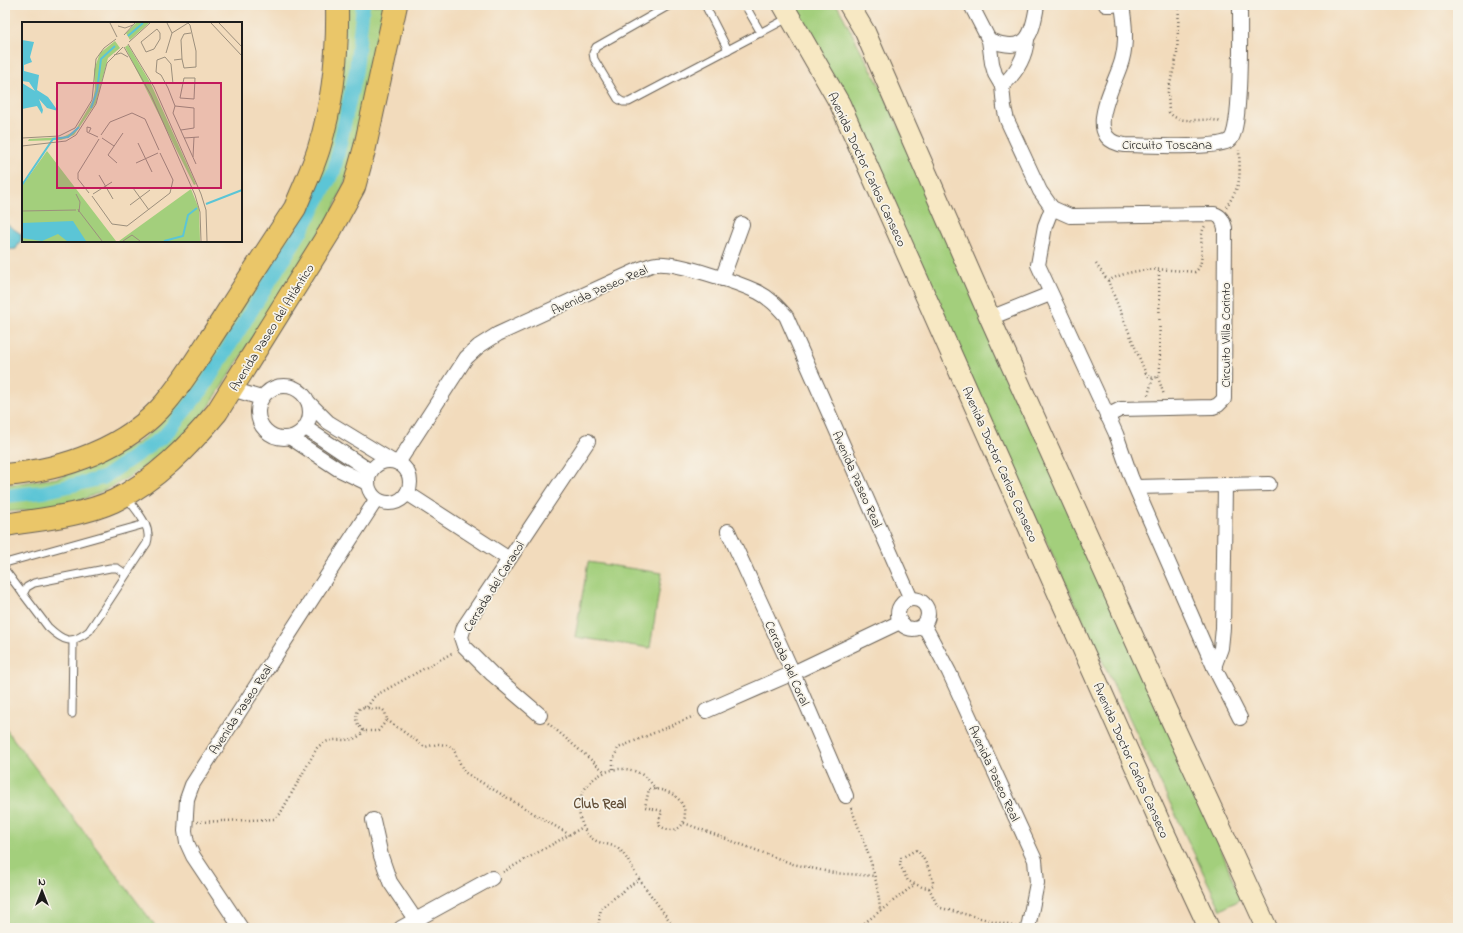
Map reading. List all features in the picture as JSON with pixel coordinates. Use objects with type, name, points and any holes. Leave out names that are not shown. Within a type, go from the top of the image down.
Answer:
[{"type":"main road","points":[[5,475],[47,469],[76,461],[99,452],[143,424],[166,403],[188,372],[295,208],[308,178],[319,149],[333,84],[337,5]]},
{"type":"main road","name":"Avenida Paseo del Atlántico","points":[[5,525],[79,512],[114,501],[170,464],[217,412],[329,233],[354,187],[365,147],[396,5]]},
{"type":"main road","points":[[848,5],[865,32],[990,318],[1162,700],[1260,926]]},
{"type":"main road","name":"Avenida Doctor Carlos Canseco","points":[[786,11],[840,104],[1163,829],[1209,928]]},
{"type":"street","points":[[971,5],[989,40],[992,63],[995,74],[1002,86],[1004,107],[1008,120],[1040,191],[1052,208],[1070,216],[1214,214],[1220,216]]},
{"type":"street","points":[[1002,86],[1012,77],[1026,54],[1027,40],[1034,29],[1037,5]]},
{"type":"street","points":[[1106,5],[1113,5]]},
{"type":"street","name":"Circuito Toscana","points":[[1122,5],[1126,34],[1122,60],[1102,118],[1103,131],[1108,139],[1114,144],[1125,145],[1208,145],[1227,142],[1235,135]]},
{"type":"street","points":[[1235,135],[1238,110],[1240,5]]},
{"type":"street","points":[[989,40],[1000,44],[1016,46],[1027,40]]},
{"type":"street","points":[[1052,208],[1045,226],[1038,265],[1050,294],[1116,434],[1136,487],[1214,667],[1240,718]]},
{"type":"street","name":"Circuito Villa Corinto","points":[[1107,416],[1121,409],[1213,407],[1218,405],[1224,399],[1225,228],[1220,216]]},
{"type":"street","points":[[722,279],[742,224]]},
{"type":"street","name":"Avenida Paseo Real","points":[[395,462],[466,358],[479,346],[498,334],[640,269],[657,264],[670,265],[722,279],[759,292],[775,303],[786,316],[911,599]]},
{"type":"street","points":[[990,318],[1050,294]]},
{"type":"street","points":[[309,403],[311,412],[306,428],[291,438],[282,439],[273,436],[266,432],[260,424],[258,407],[261,398],[266,392],[274,388],[291,386],[299,390],[309,403],[328,422],[395,462],[408,473],[410,486],[407,493],[396,502],[390,504],[376,500],[368,489],[369,477],[380,463],[395,462]]},
{"type":"street","points":[[232,389],[261,398]]},
{"type":"street","points":[[306,428],[369,477]]},
{"type":"street","points":[[291,438],[338,469],[369,477]]},
{"type":"street","name":"Cerrada del Caracol","points":[[540,716],[492,674],[464,646],[461,637],[464,627],[588,441]]},
{"type":"street","points":[[1136,487],[1269,484]]},
{"type":"street","points":[[1214,667],[1221,648],[1223,628],[1225,485]]},
{"type":"street","points":[[407,493],[509,559]]},
{"type":"street","name":"Avenida Paseo Real","points":[[241,928],[193,856],[187,843],[185,823],[187,799],[192,785],[376,500]]},
{"type":"street","name":"Cerrada del Coral","points":[[728,531],[793,673],[846,796]]},
{"type":"street","points":[[911,599],[916,599],[926,605],[928,615],[924,625],[914,629],[904,626],[900,622],[898,616],[901,605],[911,599]]},
{"type":"street","points":[[706,711],[793,673],[900,622]]},
{"type":"street","name":"Avenida Paseo Real","points":[[924,625],[949,672],[1035,860],[1037,883],[1028,928]]},
{"type":"street","points":[[373,820],[381,856],[390,882],[417,924]]},
{"type":"street","points":[[401,928],[417,924],[492,878]]},
{"type":"lane","points":[[670,5],[596,47],[593,53],[594,59],[618,99],[622,102],[629,102],[760,33],[786,11]]},
{"type":"lane","points":[[705,5],[728,50]]},
{"type":"lane","points":[[745,5],[760,33]]},
{"type":"lane","points":[[5,570],[48,627],[56,635],[65,640],[73,641],[88,631],[147,543],[150,535],[145,524],[125,494]]},
{"type":"lane","points":[[5,563],[145,524]]},
{"type":"lane","points":[[23,594],[27,586],[34,583],[110,568],[117,568],[126,574]]},
{"type":"lane","points":[[72,714],[73,641]]},
{"type":"path","points":[[1108,281],[1121,274],[1132,271],[1158,270],[1195,272],[1200,269],[1202,232],[1204,227],[1220,216],[1238,190],[1240,183],[1238,149],[1235,135],[1225,124],[1218,121],[1175,119],[1169,112],[1168,92],[1177,55],[1180,5]]},
{"type":"path","points":[[1096,264],[1108,281],[1146,374],[1149,378],[1158,377]]},
{"type":"path","points":[[1158,270],[1160,374],[1158,377],[1169,408]]},
{"type":"path","points":[[1145,408],[1153,378]]},
{"type":"path","points":[[367,707],[380,693],[464,646]]},
{"type":"path","points":[[387,720],[378,730],[364,731],[358,726],[356,717],[360,708],[367,707],[382,709],[385,712],[387,720],[425,747],[438,744],[447,745],[453,748],[464,772],[570,835]]},
{"type":"path","points":[[613,769],[613,760],[618,748],[706,711]]},
{"type":"path","points":[[540,716],[604,771]]},
{"type":"path","points":[[185,823],[274,819],[280,814],[317,748],[323,742],[331,739],[351,740],[358,738],[364,731]]},
{"type":"path","points":[[656,790],[652,782],[644,775],[635,771],[613,769],[604,771],[589,783],[581,798],[580,818],[583,828],[590,838],[620,850],[675,928]]},
{"type":"path","points":[[649,789],[670,793],[680,800],[685,812],[684,823],[673,830],[666,830],[660,826],[659,821],[662,811],[648,809],[645,804],[649,789]]},
{"type":"path","points":[[846,796],[865,844],[875,876],[879,894],[880,911]]},
{"type":"path","points":[[684,823],[794,864],[834,872],[875,876]]},
{"type":"path","points":[[492,878],[583,828]]},
{"type":"path","points":[[929,888],[932,885],[932,876],[928,872],[928,866],[921,853],[916,850],[901,858],[900,861],[908,881],[929,888],[937,905],[941,908],[1022,928]]},
{"type":"path","points":[[598,928],[601,908],[639,879]]},
{"type":"path","points":[[858,928],[914,884]]},
{"type":"green space","points":[[342,5],[386,5],[348,175],[332,213],[203,416],[161,454],[131,475],[99,493],[63,505],[43,509],[5,512],[5,485],[57,478],[82,469],[137,443],[159,425],[322,149]]},
{"type":"green space","points":[[793,5],[837,5],[883,92],[1185,753],[1240,899],[1221,910],[1078,610],[930,289]]},
{"type":"green space","points":[[588,562],[662,573],[650,648],[575,637]]},
{"type":"green space","points":[[5,728],[157,928],[5,928]]},
{"type":"water","points":[[5,223],[21,234],[21,240],[16,249],[5,250]]},
{"type":"waterway","points":[[5,496],[43,492],[103,478],[164,436],[202,390],[303,228],[334,171],[356,70],[363,5]]},
{"type":"district","name":"Club Real","points":[[600,803]]}]
